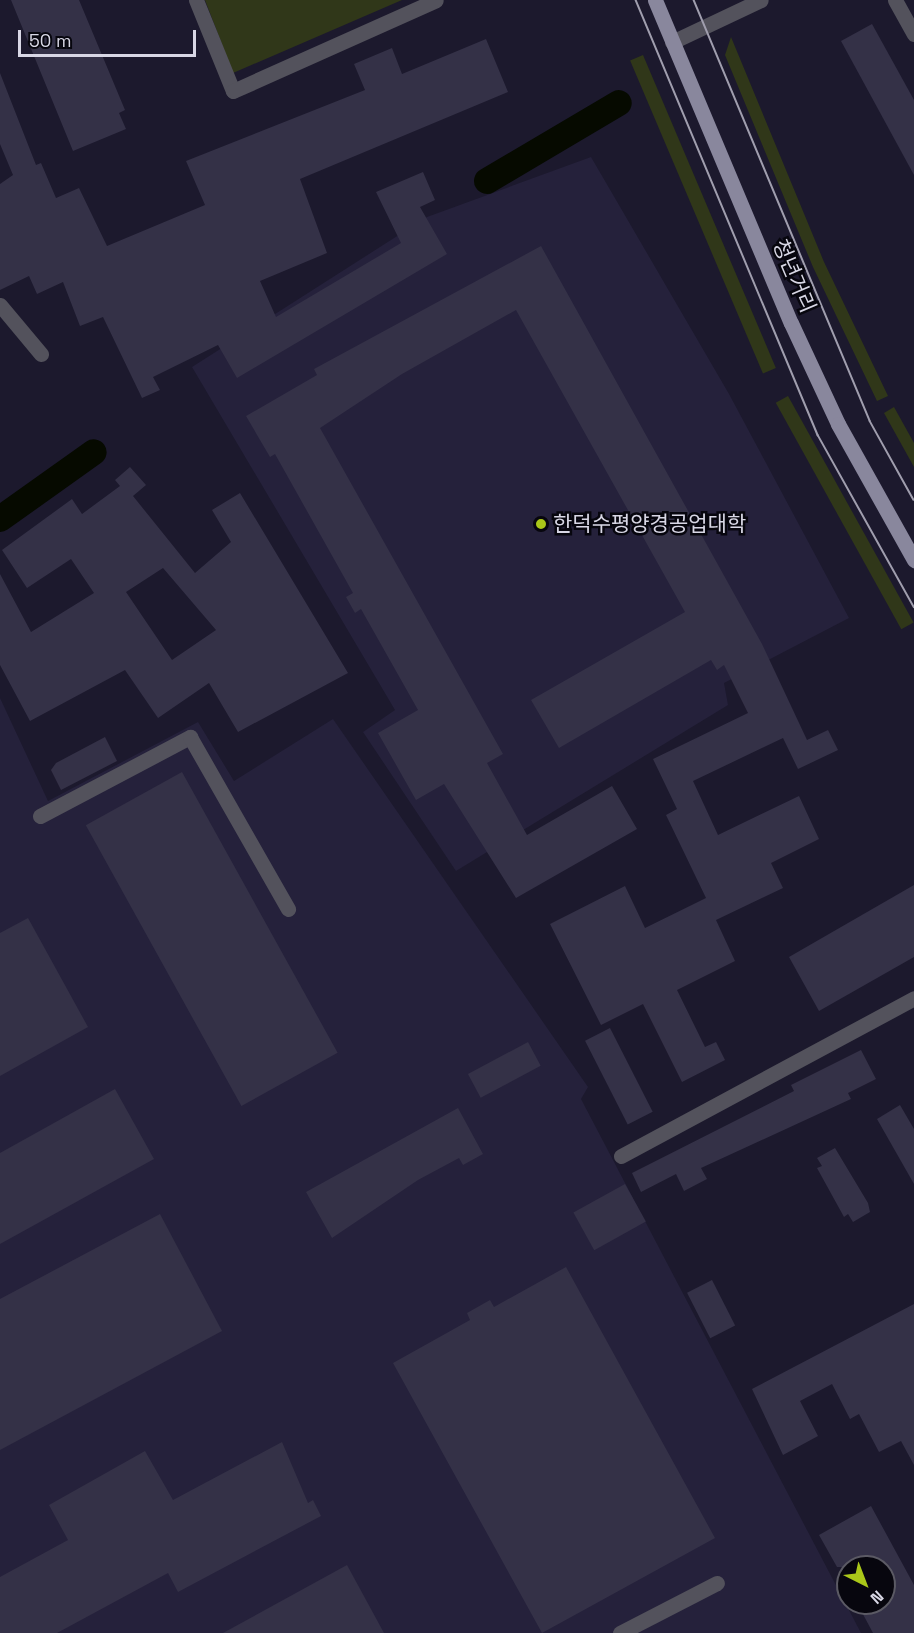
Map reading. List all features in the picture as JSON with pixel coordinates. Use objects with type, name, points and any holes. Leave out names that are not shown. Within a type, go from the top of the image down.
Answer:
[{"type":"main road","name":"청년거리","points":[[656,0],[791,323],[838,423],[914,560]]},
{"type":"street","points":[[196,0],[233,91],[429,1]]},
{"type":"street","points":[[672,42],[761,0]]},
{"type":"street","points":[[898,1],[914,34]]},
{"type":"street","points":[[0,305],[41,354]]},
{"type":"street","points":[[40,816],[190,737],[288,909]]},
{"type":"street","points":[[621,1156],[914,998]]},
{"type":"street","points":[[620,1633],[717,1583]]},
{"type":"shaded area","name":"한덕수평양경공업대학","points":[[591,157],[729,394],[849,618],[724,683],[728,705],[456,871],[363,732],[395,710],[192,367],[427,217]]},
{"type":"shaded area","points":[[0,698],[48,801],[198,722],[234,781],[333,719],[588,1087],[581,1099],[836,1585],[836,1615],[852,1615],[861,1633],[0,1633]]},
{"type":"green space","points":[[205,0],[402,0],[233,73]]},
{"type":"green space","points":[[731,37],[824,262],[888,396],[877,401],[813,267],[725,55]]},
{"type":"green space","points":[[643,55],[776,368],[763,373],[630,60]]},
{"type":"green space","points":[[788,396],[914,623],[901,629],[776,403]]},
{"type":"green space","points":[[894,407],[914,443],[914,467],[884,413]]},
{"type":"building","points":[[11,0],[79,0],[125,110],[119,113],[126,129],[73,151]]},
{"type":"building","points":[[872,24],[914,100],[914,175],[841,41]]},
{"type":"building","points":[[486,39],[508,92],[300,179],[327,253],[260,281],[276,317],[401,243],[376,192],[423,172],[435,200],[420,207],[447,254],[237,378],[218,345],[153,377],[160,390],[142,398],[103,317],[80,326],[63,282],[37,294],[29,276],[0,290],[0,184],[13,175],[0,144],[0,73],[36,165],[41,163],[56,198],[79,188],[107,246],[205,205],[186,161],[365,90],[354,64],[392,48],[402,74]]},
{"type":"building","points":[[541,246],[762,644],[807,740],[828,730],[838,750],[798,769],[783,738],[693,781],[718,835],[799,796],[819,839],[771,863],[783,888],[716,920],[735,961],[677,990],[705,1047],[716,1042],[725,1060],[682,1082],[643,1004],[601,1025],[550,924],[625,886],[645,928],[706,898],[666,815],[677,809],[653,759],[748,713],[724,665],[717,670],[711,660],[559,748],[531,700],[685,612],[516,310],[402,374],[320,428],[503,754],[487,763],[527,835],[612,786],[637,829],[516,898],[444,784],[416,800],[378,733],[418,710],[361,609],[355,613],[346,597],[353,593],[275,454],[270,457],[246,416],[317,375],[314,369]]},
{"type":"building","points":[[130,467],[146,485],[133,496],[195,573],[231,542],[212,510],[240,493],[348,673],[238,732],[209,683],[158,718],[125,670],[30,721],[0,665],[0,574],[31,632],[94,593],[71,559],[27,588],[2,550],[72,499],[82,514],[120,486],[115,480]],"holes":[[[163,568],[216,630],[172,660],[126,592]]]},
{"type":"building","points":[[105,737],[117,761],[61,790],[51,770],[56,763]]},
{"type":"building","points":[[182,772],[338,1053],[241,1106],[86,825]]},
{"type":"building","points":[[914,885],[914,957],[819,1011],[789,957]]},
{"type":"building","points":[[28,918],[88,1027],[0,1076],[0,933]]},
{"type":"building","points":[[610,1028],[653,1112],[628,1124],[585,1041]]},
{"type":"building","points":[[528,1042],[541,1066],[481,1098],[468,1074]]},
{"type":"building","points":[[861,1050],[876,1079],[848,1093],[851,1099],[701,1168],[707,1179],[684,1191],[676,1174],[641,1192],[632,1173],[794,1091],[791,1085]]},
{"type":"building","points":[[115,1089],[154,1159],[0,1244],[0,1153]]},
{"type":"building","points":[[900,1105],[914,1129],[914,1184],[877,1119]]},
{"type":"building","points":[[458,1108],[483,1154],[463,1165],[459,1158],[418,1180],[332,1238],[306,1192]]},
{"type":"building","points":[[835,1148],[868,1203],[870,1212],[853,1222],[848,1214],[844,1217],[817,1168],[822,1166],[817,1158]]},
{"type":"building","points":[[625,1184],[646,1222],[594,1250],[573,1213]]},
{"type":"building","points":[[160,1214],[222,1331],[0,1450],[0,1299]]},
{"type":"building","points":[[566,1267],[715,1538],[542,1633],[393,1363],[470,1320],[467,1313],[490,1300],[494,1307]]},
{"type":"building","points":[[712,1280],[735,1325],[710,1338],[687,1293]]},
{"type":"building","points":[[914,1304],[914,1465],[901,1441],[879,1452],[859,1414],[850,1419],[832,1384],[800,1401],[818,1436],[783,1455],[752,1389]]},
{"type":"building","points":[[282,1442],[308,1503],[313,1500],[321,1516],[178,1592],[168,1573],[57,1633],[0,1633],[0,1577],[68,1540],[49,1505],[145,1451],[173,1500]]},
{"type":"building","points":[[871,1506],[914,1585],[914,1633],[873,1633],[863,1615],[896,1615],[896,1555],[836,1555],[836,1565],[819,1535]]},
{"type":"building","points":[[347,1565],[384,1633],[223,1633]]},
{"type":"waterway","points":[[487,181],[619,103]]},
{"type":"waterway","points":[[0,519],[94,452]]},
{"type":"tram line","points":[[636,0],[818,435],[914,607]]},
{"type":"tram line","points":[[694,0],[870,421],[914,500]]},
{"type":"place","name":"한덕수평양경공업대학","points":[[541,524]]}]
